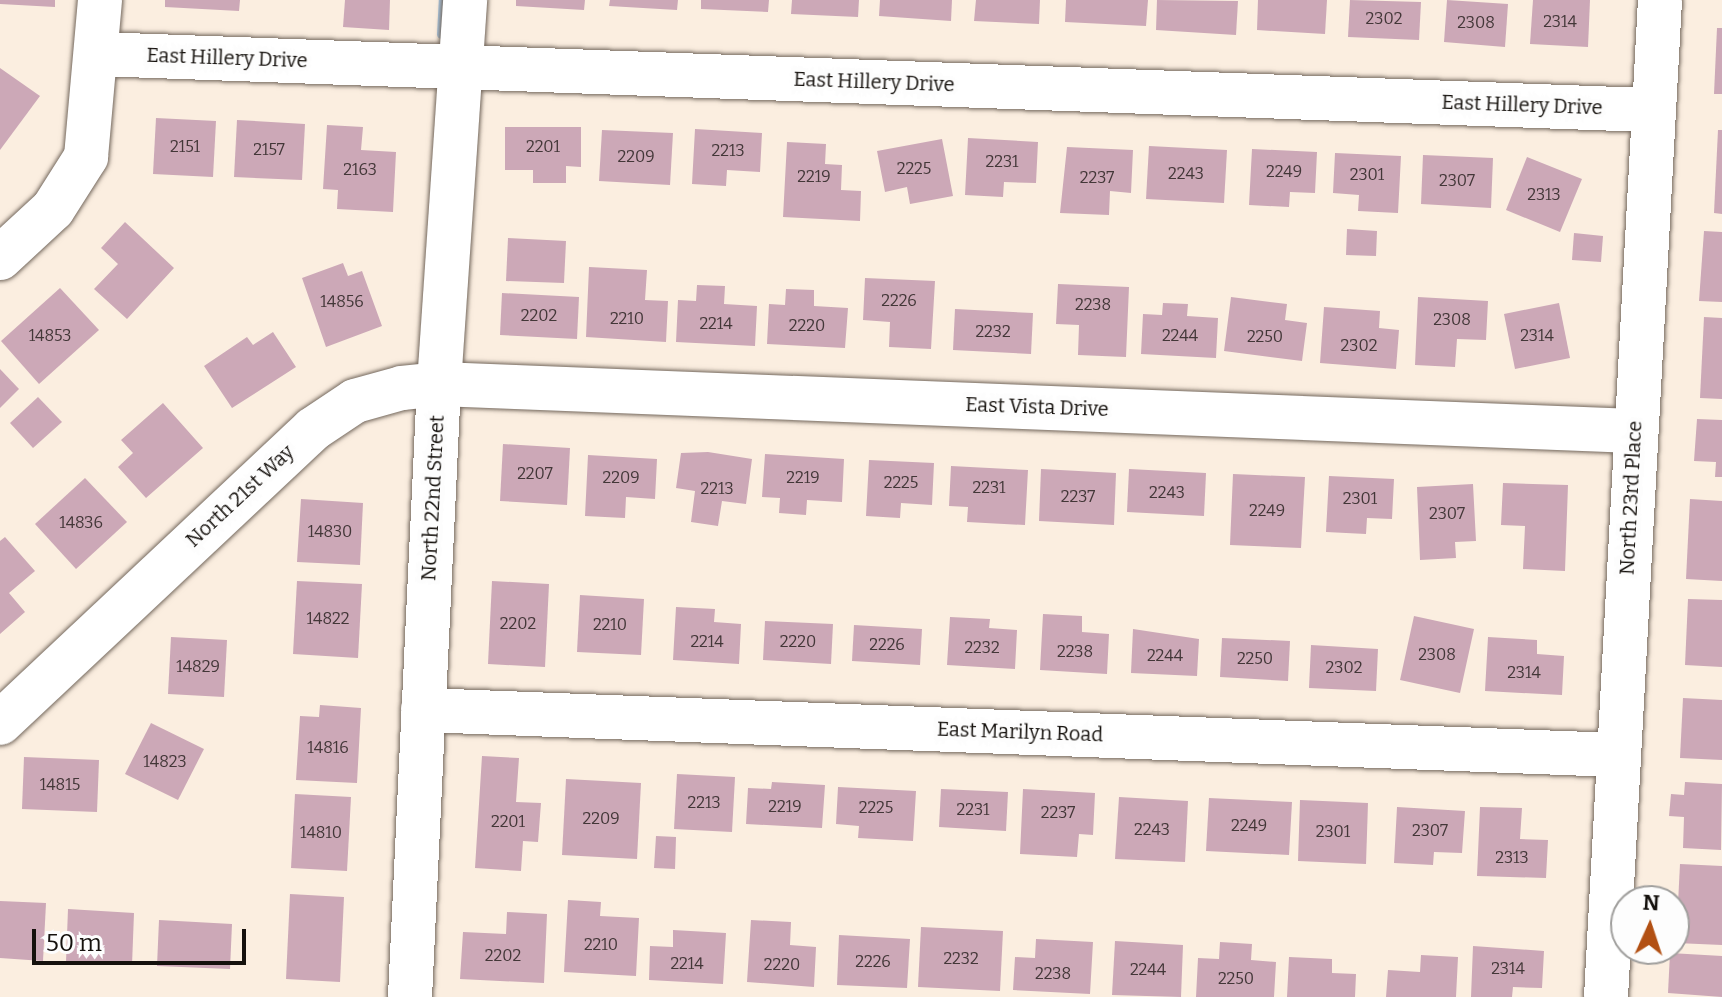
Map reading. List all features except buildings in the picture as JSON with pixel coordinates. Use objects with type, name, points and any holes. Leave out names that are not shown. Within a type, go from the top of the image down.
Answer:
[{"type":"street","points":[[0,258],[53,209],[86,157],[98,54],[100,0]]},
{"type":"street","name":"North 22nd Street","points":[[410,997],[439,384],[465,0]]},
{"type":"street","name":"North 23rd Place","points":[[1606,997],[1651,110],[1660,0]]},
{"type":"street","name":"East Hillery Drive","points":[[98,54],[1651,110]]},
{"type":"street","name":"East Vista Drive","points":[[439,384],[1634,431]]},
{"type":"street","name":"North 21st Way","points":[[0,723],[80,668],[313,429],[355,401],[439,384]]},
{"type":"street","name":"East Marilyn Road","points":[[423,710],[1618,755]]},
{"type":"waterway","points":[[441,34],[443,0]]}]
